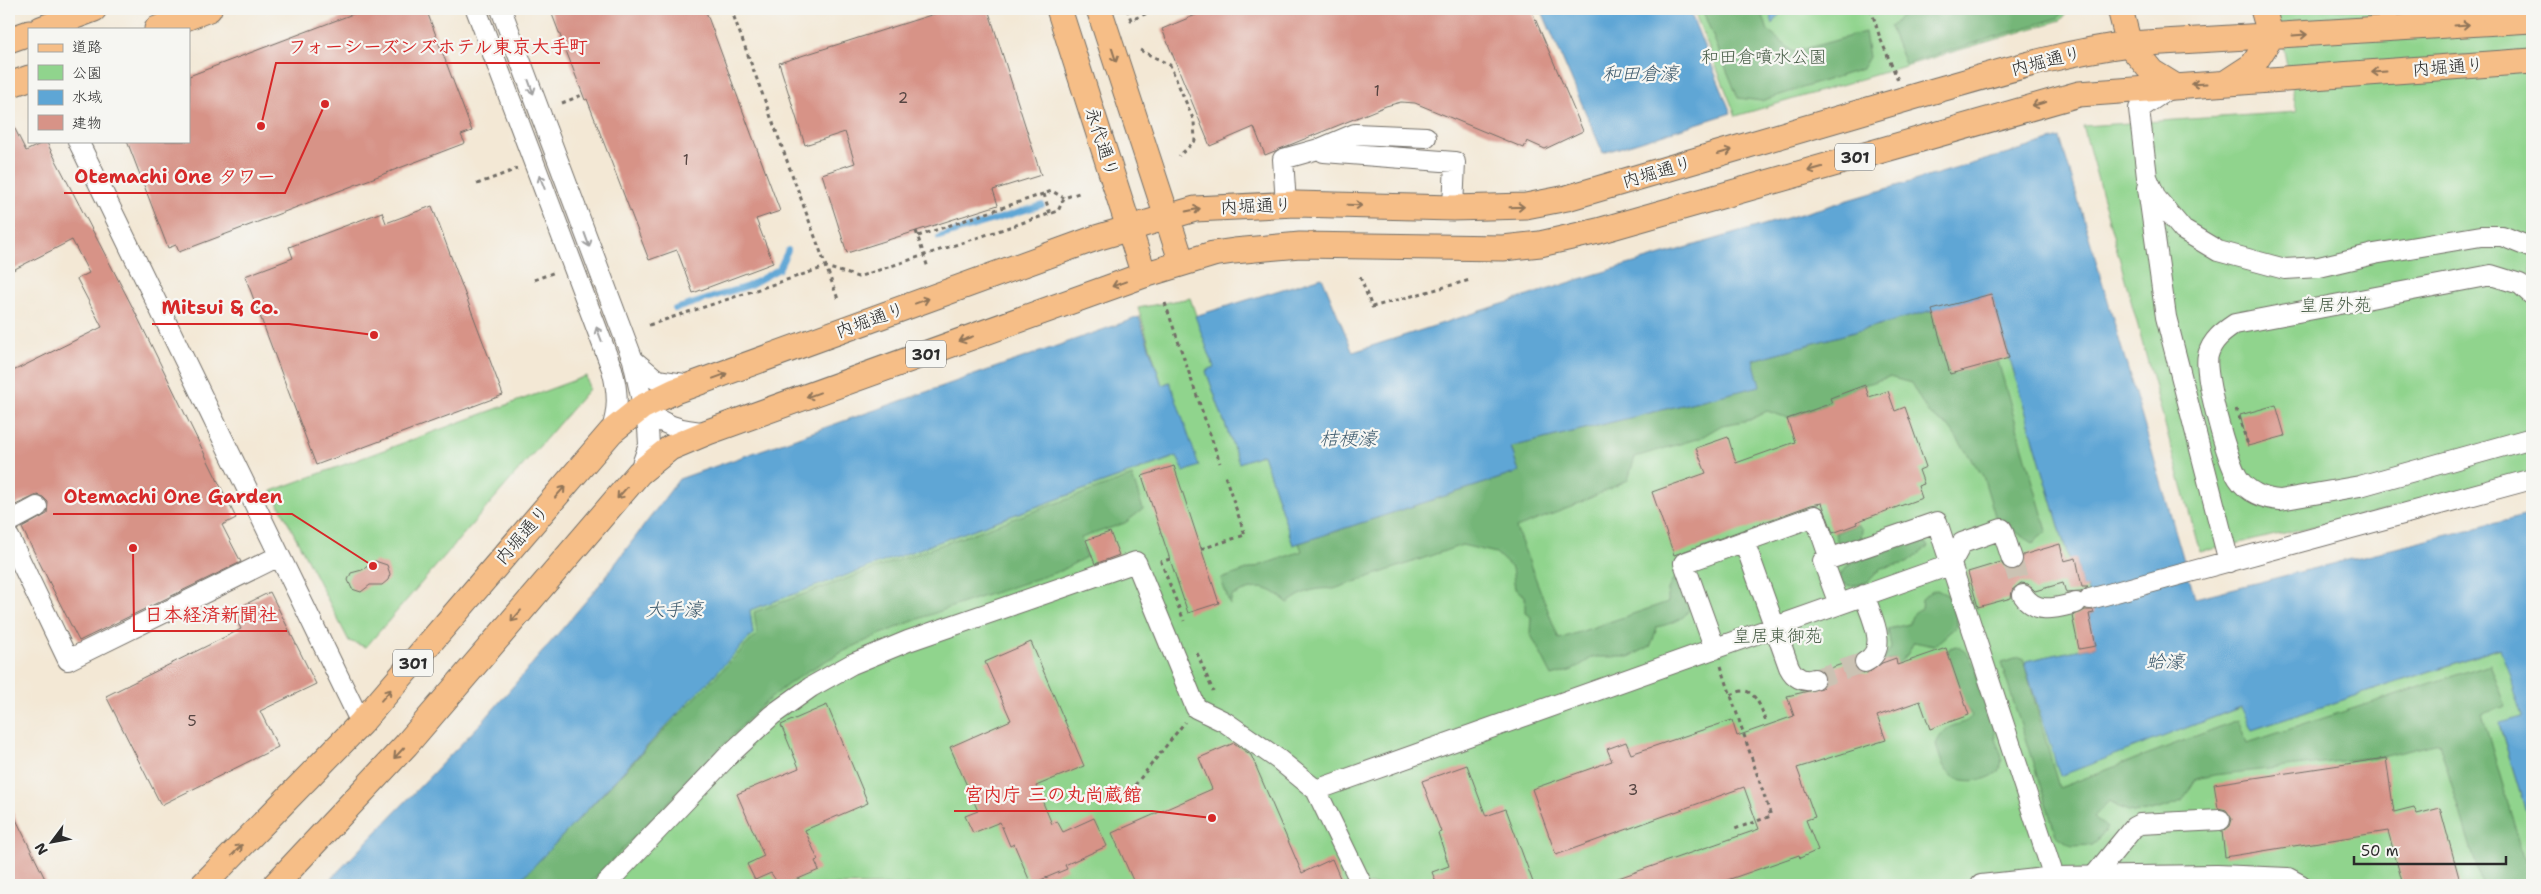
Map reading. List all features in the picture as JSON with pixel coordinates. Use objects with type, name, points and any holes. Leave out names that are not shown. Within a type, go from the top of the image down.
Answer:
[{"type":"main road","points":[[45,28],[94,9]]},
{"type":"main road","points":[[160,28],[210,9]]},
{"type":"main road","name":"永代通り","points":[[1059,9],[1144,275]]},
{"type":"main road","points":[[1099,9],[1182,263]]},
{"type":"main road","points":[[2120,9],[2129,44],[2152,72],[2173,85]]},
{"type":"main road","points":[[2227,82],[2253,65],[2271,37],[2263,9]]},
{"type":"main road","name":"内堀通り","points":[[203,885],[362,723],[612,432],[642,407],[693,386],[1087,241],[1167,216],[1201,208],[1286,204],[1453,208],[1526,206],[1567,198],[1905,99],[2034,63],[2101,47],[2532,20]]},
{"type":"main road","name":"内堀通り","points":[[275,885],[406,745],[640,473],[670,448],[708,432],[1144,275],[1213,254],[1300,245],[1503,248],[1540,244],[1598,232],[2063,97],[2079,94],[2173,85],[2532,61]]},
{"type":"main road","points":[[9,85],[28,78]]},
{"type":"street","points":[[476,9],[612,369],[618,400],[612,432]]},
{"type":"street","points":[[502,9],[633,360],[649,445],[640,473]]},
{"type":"street","points":[[2173,85],[2139,109],[2166,317],[2229,562]]},
{"type":"street","points":[[1286,204],[1283,159],[1322,148],[1355,134],[1426,137]]},
{"type":"street","points":[[78,142],[362,723]]},
{"type":"street","points":[[1322,148],[1324,152],[1455,162],[1453,208]]},
{"type":"street","points":[[2147,177],[2156,198],[2183,230],[2218,251],[2285,269],[2319,267],[2374,254],[2481,236],[2502,236],[2532,248]]},
{"type":"street","points":[[2532,295],[2520,284],[2490,276],[2235,324],[2221,333],[2212,346],[2208,357],[2207,370],[2210,389],[2237,477],[2250,490],[2269,499],[2280,500],[2360,486],[2532,438]]},
{"type":"street","points":[[633,360],[657,380],[693,386]]},
{"type":"street","points":[[612,369],[642,407],[658,421],[672,427],[708,432]]},
{"type":"street","points":[[2023,595],[2031,604],[2042,609],[2053,609],[2532,479]]},
{"type":"street","points":[[9,522],[37,507]]},
{"type":"street","points":[[1715,649],[1684,563],[1815,516],[1830,558]]},
{"type":"street","points":[[1839,604],[1823,561],[1937,522],[2054,877]]},
{"type":"street","points":[[1316,790],[1950,565],[1962,543],[2002,528],[2012,559]]},
{"type":"street","points":[[9,537],[68,660],[279,556]]},
{"type":"street","points":[[1744,541],[1792,672],[1806,681],[1814,679]]},
{"type":"street","points":[[605,885],[728,756],[772,715],[811,687],[852,664],[908,641],[1136,562],[1196,708],[1225,722],[1278,759],[1316,790],[1362,885]]},
{"type":"street","points":[[1864,595],[1878,643],[1876,652],[1865,662]]},
{"type":"street","points":[[2094,876],[2134,828],[2148,822],[2220,820]]},
{"type":"street","points":[[1981,885],[2054,877],[2217,875],[2288,878],[2301,885]]},
{"type":"path","points":[[731,9],[838,299]]},
{"type":"path","points":[[1127,9],[1131,20],[1156,9]]},
{"type":"path","points":[[1871,9],[1880,38],[1905,99]]},
{"type":"path","points":[[1140,50],[1170,65],[1194,121],[1195,141],[1179,156]]},
{"type":"path","points":[[562,103],[582,95]]},
{"type":"path","points":[[477,184],[518,169]]},
{"type":"path","points":[[918,236],[1052,191],[1064,198]]},
{"type":"path","points":[[649,325],[826,268],[858,277],[1058,211],[1064,198],[1079,193]]},
{"type":"path","points":[[1044,194],[1050,214]]},
{"type":"path","points":[[916,231],[928,268]]},
{"type":"path","points":[[534,280],[556,272]]},
{"type":"path","points":[[1360,277],[1372,307],[1470,280]]},
{"type":"path","points":[[1165,303],[1220,463]]},
{"type":"path","points":[[1201,549],[1245,535],[1225,476]]},
{"type":"path","points":[[1170,559],[1161,562],[1186,626]]},
{"type":"path","points":[[1194,644],[1225,722]]},
{"type":"path","points":[[1715,649],[1771,816],[1732,830]]},
{"type":"path","points":[[1731,695],[1743,691],[1748,692],[1758,702],[1765,720]]},
{"type":"path","points":[[1120,804],[1196,708]]},
{"type":"green space","name":"和田倉噴水公園","points":[[1693,9],[2070,9],[2061,20],[1736,116]]},
{"type":"green space","points":[[1702,9],[1761,9],[1768,31],[1794,52],[1865,32],[1869,57],[1862,69],[1761,101],[1738,98]]},
{"type":"green space","points":[[1908,9],[2066,9],[2058,18],[1905,64],[1890,27]]},
{"type":"green space","name":"皇居外苑","points":[[2275,9],[2532,9],[2532,473],[2436,499],[2200,552],[2083,126],[2297,112]]},
{"type":"green space","name":"皇居東御苑","points":[[1991,294],[2069,560],[2076,558],[2083,587],[2087,586],[2093,613],[2089,614],[2096,646],[2026,661],[2060,775],[2242,707],[2252,730],[2501,648],[2523,717],[2499,724],[2532,831],[2532,885],[516,885],[753,634],[750,610],[1178,456],[1184,472],[1169,382],[1162,385],[1138,308],[1190,298],[1214,367],[1206,371],[1239,463],[1263,454],[1293,545],[1519,472],[1753,360]]},
{"type":"green space","points":[[1932,310],[1998,361],[2047,531],[2033,543],[1996,519],[1983,476],[1949,427],[1928,413],[1911,383],[1889,377],[1860,386],[1823,406],[1788,418],[1767,411],[1750,420],[1722,425],[1700,438],[1635,457],[1628,480],[1571,507],[1516,528],[1559,639],[1668,602],[1668,589],[1674,578],[1685,579],[1689,599],[1687,612],[1677,621],[1657,627],[1651,646],[1629,657],[1593,657],[1573,670],[1552,676],[1530,633],[1531,617],[1525,612],[1525,596],[1515,589],[1512,568],[1496,553],[1462,545],[1334,589],[1309,591],[1288,603],[1274,592],[1255,588],[1232,596],[1230,605],[1221,579],[1302,551],[1299,543],[1519,472],[1511,447],[1759,386],[1753,360]]},
{"type":"green space","points":[[586,376],[589,389],[366,647],[349,641],[272,491]]},
{"type":"green space","points":[[1132,476],[1143,509],[1125,523],[1081,538],[1086,557],[1060,571],[966,602],[873,637],[815,667],[760,707],[588,885],[515,885],[757,634],[754,612]]},
{"type":"green space","points":[[1857,524],[1862,529],[1861,542],[1839,547],[1835,533]]},
{"type":"green space","points":[[1918,538],[1924,541],[1928,547],[1907,563],[1881,568],[1869,581],[1861,584],[1851,586],[1838,582],[1841,574],[1850,564],[1889,551]]},
{"type":"green space","points":[[1937,590],[1951,597],[1957,618],[1957,626],[1934,646],[1914,642],[1907,655],[1897,664],[1895,658],[1882,663],[1891,648],[1888,629],[1909,624],[1912,616],[1921,608],[1922,599],[1930,592]]},
{"type":"green space","points":[[1957,646],[1970,658],[1977,675],[1977,687],[1992,705],[1995,712],[1995,739],[2002,761],[1998,771],[1987,778],[1979,780],[1963,780],[1951,775],[1943,765],[1936,744],[1940,736],[1950,727],[1963,723],[1972,716],[1939,665],[1950,648]]},
{"type":"green space","points":[[2019,658],[2023,659],[2059,788],[2238,720],[2247,743],[2490,664],[2506,706],[2482,714],[2532,885],[2482,885],[2439,743],[2386,756],[2214,775],[2196,779],[2182,801],[2153,811],[2128,811],[2109,801],[2094,817],[2107,828],[2093,845],[2072,846],[2056,835],[2001,663]]},
{"type":"water","name":"和田倉濠","points":[[1541,9],[1689,9],[1731,113],[1603,153]]},
{"type":"water","points":[[1768,9],[1783,9],[1773,24]]},
{"type":"water","name":"桔梗濠","points":[[2060,138],[2195,598],[2532,514],[2532,831],[2499,723],[2523,717],[2500,648],[2252,730],[2241,707],[2060,776],[2025,666],[2026,661],[2096,646],[2089,614],[2093,613],[2087,587],[2082,587],[2076,559],[2069,560],[1991,294],[1753,360],[1760,386],[1511,447],[1519,472],[1293,545],[1263,454],[1239,463],[1206,371],[1214,367],[1195,316],[1322,277],[1353,352],[1593,275]]},
{"type":"water","name":"大手濠","points":[[1139,317],[1162,385],[1170,382],[1199,466],[1184,472],[1177,456],[750,610],[753,634],[516,885],[325,885],[485,719],[597,588],[679,479]]},
{"type":"building","points":[[366,9],[426,9],[472,131],[461,135],[465,143],[179,252],[176,245],[168,248],[127,142],[190,142],[190,76]]},
{"type":"building","points":[[550,9],[705,9],[780,211],[756,219],[773,263],[693,293],[677,250],[649,260]]},
{"type":"building","points":[[950,9],[988,9],[1041,175],[993,190],[998,205],[847,253],[822,174],[855,163],[845,132],[805,145],[779,63]]},
{"type":"building","points":[[1210,9],[1531,9],[1583,131],[1545,149],[1527,141],[1524,148],[1415,103],[1401,102],[1386,106],[1265,155],[1254,127],[1210,146],[1162,29]]},
{"type":"building","points":[[9,117],[26,151],[47,142],[134,310],[236,518],[222,525],[241,562],[79,641],[22,528],[47,514],[48,502],[43,497],[37,495],[11,507],[9,502],[9,373],[102,327],[77,279],[89,273],[72,240],[9,272]]},
{"type":"building","points":[[432,206],[503,395],[316,465],[245,276],[293,258],[289,247],[382,212],[386,223]]},
{"type":"building","points":[[1991,294],[2009,358],[1950,374],[1932,310]]},
{"type":"building","points":[[1865,385],[1869,397],[1888,391],[1895,411],[1905,407],[1926,467],[1919,470],[1924,484],[1918,486],[1922,498],[1856,522],[1857,524],[1833,533],[1822,503],[1811,505],[1674,555],[1652,492],[1706,473],[1696,448],[1728,437],[1736,463],[1795,442],[1787,419],[1832,403],[1830,398]]},
{"type":"building","points":[[2276,405],[2285,436],[2248,446],[2240,415]]},
{"type":"building","points":[[1174,466],[1219,603],[1188,613],[1142,476]]},
{"type":"building","points":[[1110,532],[1119,555],[1095,564],[1086,540]]},
{"type":"building","points":[[2060,544],[2064,561],[2076,558],[2082,587],[2088,587],[2081,592],[2066,593],[2063,583],[2035,591],[2028,584],[2021,583],[2012,590],[2011,598],[1978,607],[1968,572],[2001,562],[2005,568],[2015,570],[2021,566],[2023,555]]},
{"type":"building","points":[[375,561],[387,565],[390,574],[388,580],[382,585],[370,585],[361,592],[352,589],[348,580],[351,573],[362,570]]},
{"type":"building","points":[[270,592],[316,684],[260,711],[278,747],[161,805],[106,696],[241,629],[232,611]]},
{"type":"building","points":[[2085,610],[2093,610],[2094,613],[2089,614],[2096,646],[2079,649],[2072,616]]},
{"type":"building","points":[[1031,642],[1084,766],[1036,786],[1052,824],[1057,821],[1063,832],[1094,818],[1107,846],[1065,865],[1067,869],[1031,884],[1014,844],[1010,846],[1000,822],[973,833],[965,816],[978,811],[950,747],[1011,720],[985,662]]},
{"type":"building","points":[[1946,648],[1969,715],[1930,729],[1920,701],[1877,716],[1886,740],[1797,768],[1815,817],[1806,820],[1818,850],[1800,858],[1799,855],[1713,885],[1605,885],[1604,883],[1759,829],[1744,787],[1556,855],[1532,789],[1612,761],[1607,749],[1626,742],[1631,754],[1732,720],[1737,736],[1794,716],[1787,696],[1822,688],[1826,682],[1822,671],[1854,660],[1856,670],[1867,674],[1882,663],[1896,658],[1897,665]]},
{"type":"building","points":[[827,705],[868,803],[805,830],[818,860],[815,861],[819,870],[784,885],[779,885],[771,873],[755,880],[747,864],[764,856],[737,794],[799,768],[781,725]]},
{"type":"building","points":[[1234,743],[1251,755],[1302,873],[1332,859],[1343,885],[1135,885],[1112,833],[1212,789],[1199,758]]},
{"type":"building","points":[[2386,758],[2394,812],[2414,807],[2417,814],[2440,808],[2461,885],[2403,885],[2388,831],[2225,857],[2222,832],[2230,826],[2232,819],[2226,810],[2218,808],[2214,784]]},
{"type":"building","points":[[1467,765],[1486,816],[1506,809],[1534,885],[1437,885],[1432,872],[1449,866],[1438,833],[1441,832],[1422,781]]},
{"type":"building","points":[[9,805],[48,885],[9,885]]},
{"type":"waterway","points":[[939,237],[1042,205]]},
{"type":"waterway","points":[[675,309],[748,286],[779,269],[788,250]]},
{"type":"tunnel","points":[[2012,559],[2023,595]]},
{"type":"tunnel","points":[[1814,679],[1865,662]]},
{"type":"place","name":"Otemachi One タワー","points":[[325,104]]},
{"type":"place","name":"フォーシーズンズホテル東京大手町","points":[[261,126]]},
{"type":"place","name":"Mitsui & Co.","points":[[374,335]]},
{"type":"place","name":"日本経済新聞社","points":[[133,548]]},
{"type":"place","name":"Otemachi One Garden","points":[[373,566]]},
{"type":"place","name":"宮内庁 三の丸尚蔵館","points":[[1212,818]]},
{"type":"water label","name":"蛤濠","points":[[2165,661]]}]
